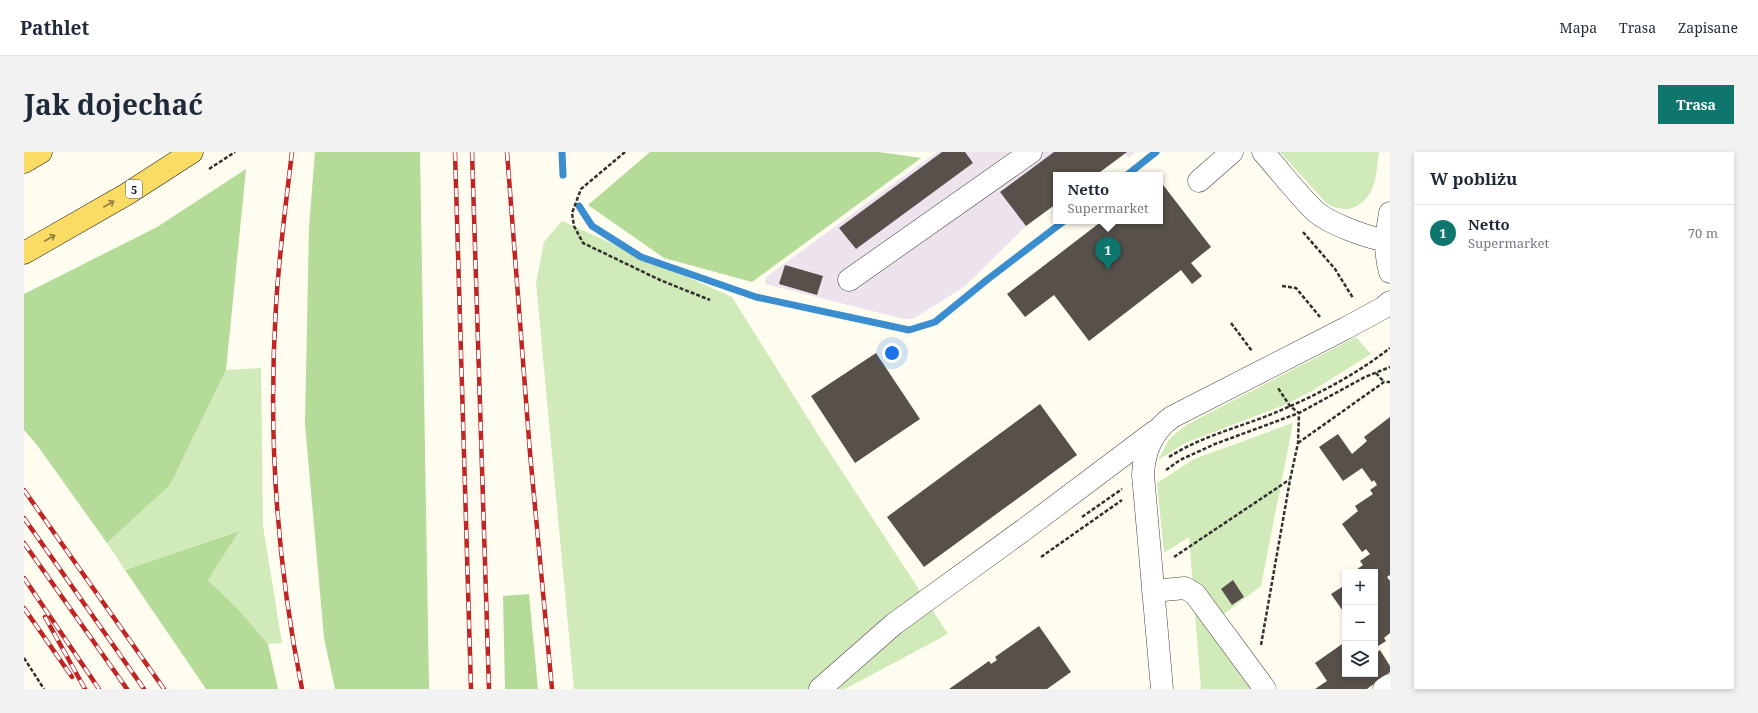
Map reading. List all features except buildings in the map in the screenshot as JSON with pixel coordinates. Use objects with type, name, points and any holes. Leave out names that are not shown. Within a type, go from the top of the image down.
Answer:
[{"type":"main road","points":[[24,162],[41,152]]},
{"type":"main road","name":"5","points":[[24,253],[127,194],[192,152]]},
{"type":"street","points":[[849,280],[1031,152]]},
{"type":"street","points":[[1199,181],[1232,152]]},
{"type":"street","points":[[1263,152],[1317,213],[1365,236],[1388,240]]},
{"type":"street","points":[[1390,213],[1386,255],[1390,272]]},
{"type":"street","points":[[820,689],[894,624],[1025,529],[1172,417],[1365,318],[1390,302]]},
{"type":"street","points":[[1161,426],[1146,448],[1144,460],[1144,480],[1162,689]]},
{"type":"street","points":[[1152,582],[1185,588],[1195,594],[1260,682]]},
{"type":"street","points":[[1384,689],[1390,685]]},
{"type":"path","points":[[626,152],[581,188],[572,213],[574,226],[583,243],[660,280],[710,300]]},
{"type":"path","points":[[1282,286],[1296,288],[1325,323]]},
{"type":"path","points":[[1231,323],[1265,369]]},
{"type":"path","points":[[1041,557],[1144,480],[1184,447],[1290,406],[1323,391],[1378,358],[1390,348]]},
{"type":"path","points":[[1080,519],[1180,460],[1215,444],[1299,413],[1365,377],[1390,367]]},
{"type":"path","points":[[1376,373],[1384,382]]},
{"type":"path","points":[[1298,443],[1384,382],[1390,382]]},
{"type":"path","points":[[1290,406],[1299,413]]},
{"type":"path","points":[[1260,682],[1290,480],[1298,443],[1299,413]]},
{"type":"path","points":[[1152,582],[1290,480]]},
{"type":"path","points":[[24,658],[44,689]]},
{"type":"shaded area","points":[[937,152],[1136,152],[1128,158],[1125,154],[1100,172],[1053,172],[1053,206],[1026,226],[964,287],[913,319],[904,319],[765,284],[766,277]]},
{"type":"green space","points":[[315,152],[420,152],[429,689],[335,689],[324,638],[305,424],[309,227]]},
{"type":"green space","points":[[650,152],[879,152],[921,158],[752,282],[664,258],[588,205]]},
{"type":"green space","points":[[1280,152],[1379,152],[1374,185],[1368,196],[1358,206],[1346,209],[1333,206],[1326,203]]},
{"type":"green space","points":[[246,169],[226,370],[170,485],[107,543],[37,445],[24,430],[24,294],[157,227]]},
{"type":"green space","points":[[562,221],[732,297],[819,436],[948,634],[845,689],[574,689],[536,283],[544,242]]},
{"type":"green space","points":[[1356,337],[1371,354],[1312,391],[1282,406],[1185,443],[1158,460],[1170,438],[1188,424]]},
{"type":"green space","points":[[261,368],[263,526],[282,643],[268,644],[238,609],[208,580],[238,531],[125,570],[107,543],[170,485],[226,370]]},
{"type":"green space","points":[[1293,423],[1261,586],[1207,627],[1251,689],[1201,689],[1189,537],[1164,553],[1157,483],[1194,459]]},
{"type":"green space","points":[[239,531],[208,580],[238,609],[268,644],[278,689],[206,689],[125,570]]},
{"type":"green space","points":[[529,594],[538,689],[505,689],[503,596]]},
{"type":"waterway","points":[[562,152],[563,175]]},
{"type":"waterway","points":[[1131,172],[1156,152]]},
{"type":"waterway","points":[[579,206],[592,226],[641,257],[756,297],[909,330],[935,322],[1060,224]]},
{"type":"railway","points":[[292,152],[277,287],[273,402],[274,450],[281,546],[293,642],[302,689]]},
{"type":"railway","points":[[455,152],[471,689]]},
{"type":"railway","points":[[472,152],[489,689]]},
{"type":"railway","points":[[507,152],[530,453],[552,689]]},
{"type":"railway","points":[[24,490],[164,689]]},
{"type":"railway","points":[[24,518],[144,689]]},
{"type":"railway","points":[[24,543],[127,689]]},
{"type":"railway","points":[[24,578],[99,689]]},
{"type":"railway","points":[[24,608],[72,677]]},
{"type":"railway","points":[[45,617],[85,689]]},
{"type":"place","name":"Netto","points":[[1108,270]]}]
